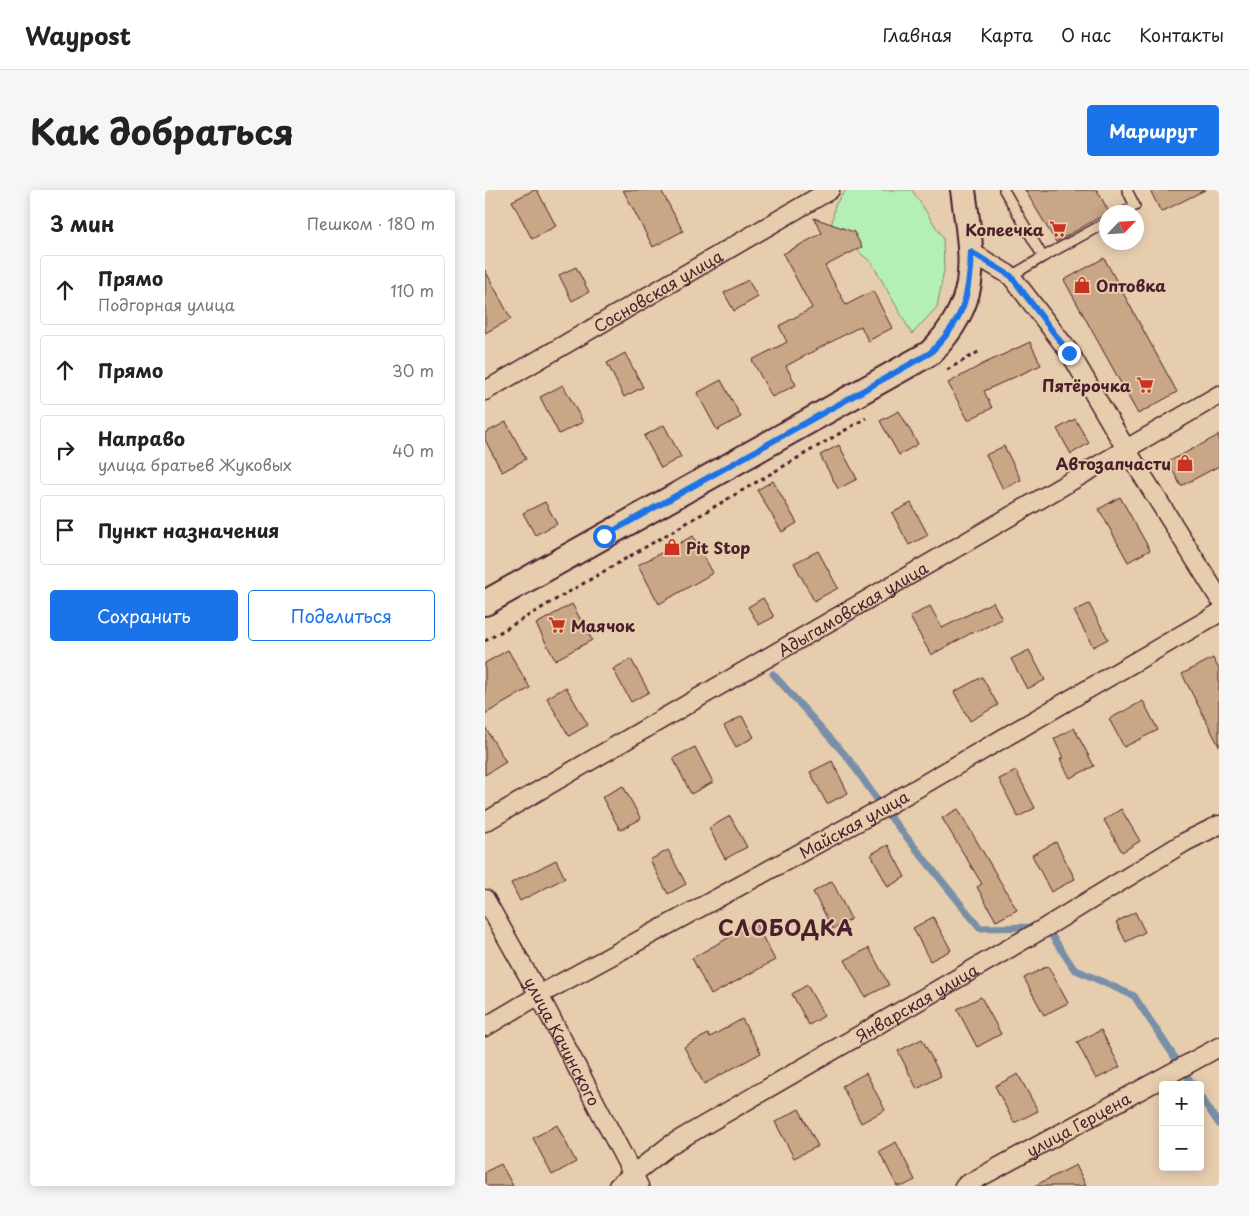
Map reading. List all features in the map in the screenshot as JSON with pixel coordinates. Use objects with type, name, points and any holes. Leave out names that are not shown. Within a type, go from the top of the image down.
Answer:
[{"type":"street","name":"Сосновская улица","points":[[485,391],[830,190]]},
{"type":"street","points":[[485,603],[930,353],[949,332],[963,307],[969,281],[971,252],[963,190]]},
{"type":"street","points":[[971,252],[1011,276],[1069,353],[1126,449],[1219,598]]},
{"type":"street","name":"Адыгамовская улица","points":[[485,822],[1219,395]]},
{"type":"street","name":"Майская улица","points":[[485,1027],[539,995],[883,808],[1219,613]]},
{"type":"street","name":"Январская улица","points":[[619,1186],[636,1180],[670,1145],[1046,927],[1185,842],[1219,825]]},
{"type":"street","name":"улица Качинского","points":[[485,899],[539,995],[636,1180]]},
{"type":"street","name":"улица Герцена","points":[[964,1186],[1219,1047]]},
{"type":"lane","points":[[1004,190],[1043,257]]},
{"type":"lane","points":[[1127,190],[1134,205]]},
{"type":"lane","points":[[1011,276],[1099,226]]},
{"type":"path","points":[[946,371],[981,351]]},
{"type":"path","points":[[485,641],[869,416]]},
{"type":"green space","points":[[846,190],[912,190],[943,238],[944,270],[937,307],[912,334],[872,263],[831,228],[835,205]]},
{"type":"building","points":[[537,190],[556,226],[532,239],[512,201]]},
{"type":"building","points":[[623,190],[661,190],[683,231],[653,247]]},
{"type":"building","points":[[1025,190],[1097,190],[1105,205],[1099,205],[1099,218],[1056,242]]},
{"type":"building","points":[[1150,190],[1205,190],[1161,212]]},
{"type":"building","points":[[814,218],[854,232],[862,247],[825,266],[846,305],[873,291],[892,328],[868,341],[861,326],[786,366],[796,385],[772,397],[752,360],[787,342],[779,326],[812,308],[783,254],[822,233]]},
{"type":"building","points":[[1104,258],[1177,392],[1138,414],[1064,280]]},
{"type":"building","points":[[576,267],[589,292],[572,301],[559,275]]},
{"type":"building","points":[[485,270],[511,319],[485,333]]},
{"type":"building","points":[[748,280],[758,297],[734,311],[724,293]]},
{"type":"building","points":[[1030,342],[1041,365],[984,391],[992,408],[968,420],[948,383]]},
{"type":"building","points":[[625,353],[643,387],[624,397],[607,363]]},
{"type":"building","points":[[721,380],[741,417],[717,430],[697,393]]},
{"type":"building","points":[[563,385],[583,422],[559,434],[540,397]]},
{"type":"building","points":[[899,411],[918,444],[899,455],[880,421]]},
{"type":"building","points":[[1075,419],[1089,443],[1071,454],[1057,429]]},
{"type":"building","points":[[506,422],[526,459],[502,472],[485,440],[485,433]]},
{"type":"building","points":[[664,425],[681,457],[661,468],[644,436]]},
{"type":"building","points":[[1219,435],[1219,466],[1181,486],[1168,462]]},
{"type":"building","points":[[839,445],[857,479],[838,489],[820,455]]},
{"type":"building","points":[[1004,446],[1021,480],[1003,489],[986,455]]},
{"type":"building","points":[[773,481],[797,523],[782,532],[757,490]]},
{"type":"building","points":[[1120,497],[1150,550],[1128,562],[1099,509]]},
{"type":"building","points":[[545,502],[557,524],[535,535],[523,513]]},
{"type":"building","points":[[911,503],[928,535],[909,545],[892,513]]},
{"type":"building","points":[[693,536],[713,573],[659,604],[638,565]]},
{"type":"building","points":[[818,551],[838,588],[814,601],[794,563]]},
{"type":"building","points":[[763,598],[774,617],[759,625],[748,607]]},
{"type":"building","points":[[993,602],[1002,619],[975,631],[931,655],[910,617],[930,606],[942,628]]},
{"type":"building","points":[[572,604],[592,640],[555,660],[536,624]]},
{"type":"building","points":[[1089,604],[1108,639],[1093,647],[1074,611]]},
{"type":"building","points":[[508,650],[530,688],[485,714],[485,663]]},
{"type":"building","points":[[1029,650],[1045,680],[1027,689],[1011,659]]},
{"type":"building","points":[[1213,658],[1219,669],[1219,746],[1182,674]]},
{"type":"building","points":[[631,659],[649,692],[631,702],[613,669]]},
{"type":"building","points":[[982,677],[998,705],[970,721],[954,692]]},
{"type":"building","points":[[566,687],[588,725],[569,736],[547,698]]},
{"type":"building","points":[[1143,701],[1158,730],[1124,747],[1109,719]]},
{"type":"building","points":[[742,716],[754,737],[736,747],[724,726]]},
{"type":"building","points":[[485,727],[506,762],[485,775]]},
{"type":"building","points":[[1074,728],[1094,766],[1070,778],[1060,759],[1063,758],[1054,739]]},
{"type":"building","points":[[695,747],[713,782],[691,794],[673,758]]},
{"type":"building","points":[[832,761],[848,793],[827,804],[810,772]]},
{"type":"building","points":[[1016,771],[1035,808],[1018,817],[999,779]]},
{"type":"building","points":[[623,786],[641,819],[620,830],[602,797]]},
{"type":"building","points":[[958,809],[1017,910],[996,921],[977,887],[982,884],[942,818]]},
{"type":"building","points":[[1121,809],[1140,841],[1122,852],[1104,820]]},
{"type":"building","points":[[730,816],[747,847],[725,859],[709,828]]},
{"type":"building","points":[[1056,842],[1075,879],[1051,892],[1032,855]]},
{"type":"building","points":[[888,845],[905,877],[888,887],[871,854]]},
{"type":"building","points":[[668,850],[686,884],[668,894],[650,860]]},
{"type":"building","points":[[556,860],[565,878],[520,901],[511,883]]},
{"type":"building","points":[[832,881],[851,919],[833,929],[813,892]]},
{"type":"building","points":[[1135,912],[1145,932],[1126,942],[1116,922]]},
{"type":"building","points":[[933,917],[951,950],[930,961],[913,928]]},
{"type":"building","points":[[755,923],[775,960],[711,995],[692,958]]},
{"type":"building","points":[[869,948],[889,985],[865,997],[845,960]]},
{"type":"building","points":[[1048,966],[1068,1003],[1044,1015],[1024,978]]},
{"type":"building","points":[[807,985],[824,1016],[809,1025],[792,994]]},
{"type":"building","points":[[981,997],[1001,1034],[977,1047],[957,1009]]},
{"type":"building","points":[[742,1019],[761,1053],[704,1084],[684,1047],[708,1034],[710,1037]]},
{"type":"building","points":[[1101,1030],[1120,1067],[1096,1079],[1077,1042]]},
{"type":"building","points":[[922,1039],[941,1076],[917,1089],[898,1051]]},
{"type":"building","points":[[866,1073],[885,1110],[861,1123],[842,1086]]},
{"type":"building","points":[[1018,1074],[1038,1111],[1014,1123],[995,1086]]},
{"type":"building","points":[[799,1109],[818,1146],[794,1158],[775,1122]]},
{"type":"building","points":[[557,1125],[576,1162],[552,1175],[533,1138]]},
{"type":"building","points":[[896,1142],[915,1180],[903,1186],[897,1186],[879,1151]]},
{"type":"building","points":[[501,1164],[513,1186],[485,1186],[485,1172]]},
{"type":"building","points":[[1076,1165],[1086,1186],[1034,1186]]},
{"type":"waterway","points":[[773,674],[848,758],[883,808],[980,928],[1036,927]]},
{"type":"waterway","points":[[1046,927],[1074,969],[1134,996],[1190,1081]]},
{"type":"waterway","points":[[1204,1102],[1219,1124]]},
{"type":"place","name":"Копеечка","points":[[1058,229]]},
{"type":"place","name":"Оптовка","points":[[1082,285]]},
{"type":"place","name":"Пятёрочка","points":[[1145,385]]},
{"type":"place","name":"Автозапчасти","points":[[1185,463]]},
{"type":"place","name":"Pit Stop","points":[[672,547]]},
{"type":"place","name":"Маячок","points":[[557,625]]},
{"type":"district","name":"СЛОБОДКА","points":[[786,927]]},
{"type":"route","points":[[604,536],[930,353],[949,332],[963,307],[969,281],[971,252],[1011,276],[1069,353]]}]
